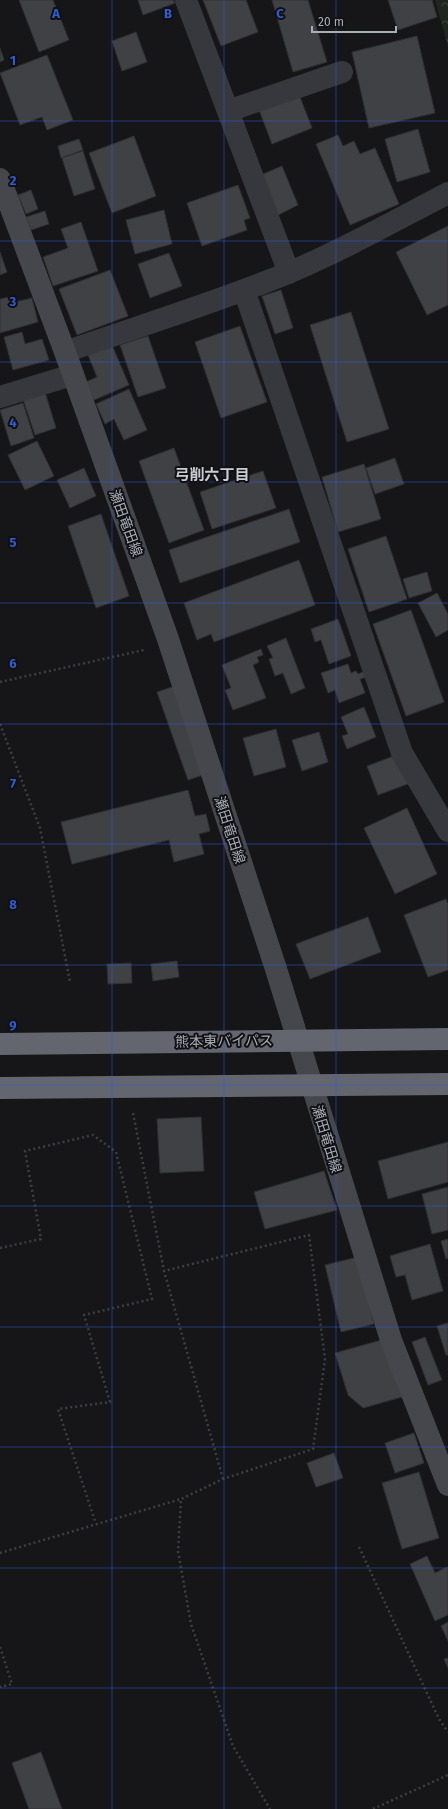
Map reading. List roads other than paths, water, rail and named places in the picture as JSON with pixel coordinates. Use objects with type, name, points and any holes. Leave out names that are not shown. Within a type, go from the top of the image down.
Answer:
[{"type":"highway","name":"熊本東バイパス","points":[[0,1044],[448,1039]]},
{"type":"highway","points":[[0,1088],[448,1084]]},
{"type":"main road","name":"瀬田竜田線","points":[[0,179],[168,639],[276,969],[391,1340],[448,1485]]},
{"type":"street","points":[[186,0],[289,273]]},
{"type":"street","points":[[228,111],[342,72]]},
{"type":"street","points":[[64,352],[289,273],[448,193]]},
{"type":"street","points":[[244,290],[402,753],[448,831]]},
{"type":"street","points":[[0,397],[72,375]]},
{"type":"district","name":"弓削六丁目","points":[[212,475]]}]
